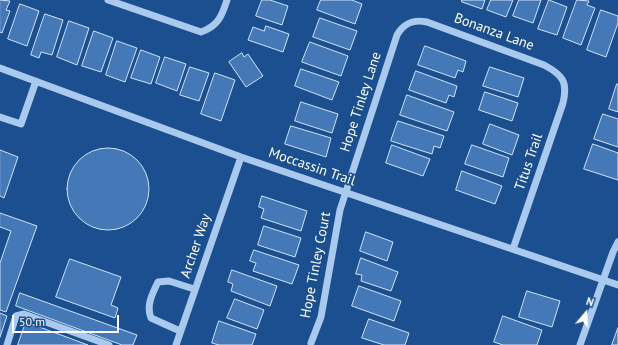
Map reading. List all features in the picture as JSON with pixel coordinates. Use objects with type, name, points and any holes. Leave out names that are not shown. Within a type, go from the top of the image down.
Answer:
[{"type":"street","points":[[108,0],[201,32],[210,29],[218,22],[227,0]]},
{"type":"street","name":"Bonanza Lane","points":[[407,23],[414,20],[427,22],[544,65],[558,72],[564,83]]},
{"type":"street","name":"Hope Tinley Lane","points":[[345,192],[397,35],[407,23]]},
{"type":"street","name":"Moccassin Trail","points":[[0,68],[241,157],[513,248],[618,285]]},
{"type":"street","points":[[0,117],[21,124],[36,81]]},
{"type":"street","name":"Titus Trail","points":[[513,248],[563,103],[566,92],[564,83]]},
{"type":"street","name":"Archer Way","points":[[176,345],[194,289],[241,157]]},
{"type":"street","name":"Hope Tinley Court","points":[[311,343],[321,317],[339,212],[345,192]]},
{"type":"street","points":[[580,345],[618,242]]},
{"type":"street","points":[[180,331],[151,318],[148,310],[153,293],[158,282],[169,281],[194,289]]},
{"type":"street","points":[[7,345],[16,316],[24,314],[109,345]]},
{"type":"building","points":[[0,0],[10,1],[6,10],[10,11],[2,33],[0,32]]},
{"type":"building","points":[[262,0],[270,0],[288,6],[282,25],[256,16]]},
{"type":"building","points":[[321,0],[352,0],[362,4],[355,24],[317,10]]},
{"type":"building","points":[[462,0],[485,0],[482,9],[462,2]]},
{"type":"building","points":[[491,0],[513,0],[506,17],[487,10]]},
{"type":"building","points":[[519,0],[541,0],[533,23],[513,16]]},
{"type":"building","points":[[549,0],[567,7],[557,35],[538,29]]},
{"type":"building","points":[[577,0],[589,1],[587,5],[595,8],[581,45],[563,38]]},
{"type":"building","points":[[20,4],[39,11],[27,46],[8,39]]},
{"type":"building","points":[[601,10],[618,16],[618,23],[606,57],[587,50]]},
{"type":"building","points":[[45,14],[63,20],[52,55],[41,52],[39,58],[31,55]]},
{"type":"building","points":[[320,18],[357,31],[350,50],[313,37]]},
{"type":"building","points":[[69,21],[89,28],[77,65],[57,57]]},
{"type":"building","points":[[266,26],[289,34],[283,52],[248,40],[253,27],[264,31]]},
{"type":"building","points":[[94,31],[113,38],[101,72],[82,66]]},
{"type":"building","points":[[117,41],[137,48],[125,82],[106,75]]},
{"type":"building","points":[[310,42],[348,56],[341,76],[302,62]]},
{"type":"building","points":[[425,46],[466,61],[463,72],[458,70],[455,78],[418,65]]},
{"type":"building","points":[[141,50],[160,57],[151,84],[131,78]]},
{"type":"building","points":[[242,53],[244,57],[248,54],[263,76],[246,87],[229,62]]},
{"type":"building","points":[[165,57],[186,64],[177,91],[156,83]]},
{"type":"building","points":[[190,67],[209,73],[199,101],[180,95]]},
{"type":"building","points":[[490,67],[524,78],[518,97],[483,86]]},
{"type":"building","points":[[301,69],[339,82],[332,100],[295,86]]},
{"type":"building","points":[[416,71],[457,86],[454,97],[449,95],[446,103],[409,90]]},
{"type":"building","points":[[215,73],[235,80],[221,121],[201,114]]},
{"type":"building","points":[[618,84],[618,112],[609,109]]},
{"type":"building","points":[[485,92],[518,103],[512,121],[479,110]]},
{"type":"building","points":[[407,95],[454,112],[447,131],[400,115]]},
{"type":"building","points":[[301,102],[338,114],[332,133],[295,121]]},
{"type":"building","points":[[603,114],[618,119],[618,147],[594,139]]},
{"type":"building","points":[[398,121],[444,136],[440,148],[434,146],[432,154],[391,141]]},
{"type":"building","points":[[490,124],[519,135],[512,155],[483,144]]},
{"type":"building","points":[[291,126],[331,138],[326,157],[285,144]]},
{"type":"building","points":[[593,144],[618,153],[618,180],[584,169]]},
{"type":"building","points":[[392,145],[430,159],[423,176],[386,163]]},
{"type":"building","points":[[472,145],[509,158],[503,177],[465,164]]},
{"type":"building","points":[[108,148],[124,151],[137,160],[146,173],[149,189],[146,205],[137,218],[124,227],[108,230],[92,227],[79,218],[70,205],[67,189],[70,173],[79,160],[92,151]]},
{"type":"building","points":[[0,150],[18,157],[4,198],[0,196]]},
{"type":"building","points":[[462,171],[502,186],[495,204],[456,190]]},
{"type":"building","points":[[262,196],[307,211],[301,231],[261,218],[264,209],[259,207]]},
{"type":"building","points":[[0,213],[37,226],[6,312],[0,310],[0,263],[11,231],[0,227]]},
{"type":"building","points":[[264,226],[301,238],[295,257],[258,245]]},
{"type":"building","points":[[366,232],[393,242],[387,261],[360,251]]},
{"type":"building","points":[[254,250],[299,265],[292,284],[253,271],[256,263],[250,261]]},
{"type":"building","points":[[361,258],[398,272],[391,291],[361,281],[362,275],[356,274]]},
{"type":"building","points":[[70,259],[121,277],[111,305],[118,308],[115,318],[56,297]]},
{"type":"building","points":[[232,270],[277,286],[270,306],[231,291],[233,284],[228,282]]},
{"type":"building","points":[[359,286],[401,301],[394,321],[352,306]]},
{"type":"building","points":[[527,291],[560,301],[552,327],[519,317]]},
{"type":"building","points":[[20,293],[137,335],[133,345],[122,345],[16,306]]},
{"type":"building","points":[[235,299],[264,310],[257,329],[227,318]]},
{"type":"building","points":[[0,313],[7,316],[0,337]]},
{"type":"building","points":[[503,316],[542,330],[537,345],[503,345],[494,342]]},
{"type":"building","points":[[369,319],[409,333],[405,345],[384,345],[362,338]]},
{"type":"building","points":[[219,321],[256,334],[252,345],[219,345],[212,343]]},
{"type":"building","points":[[26,322],[88,345],[18,345]]},
{"type":"building","points":[[618,328],[618,345],[612,345]]}]
